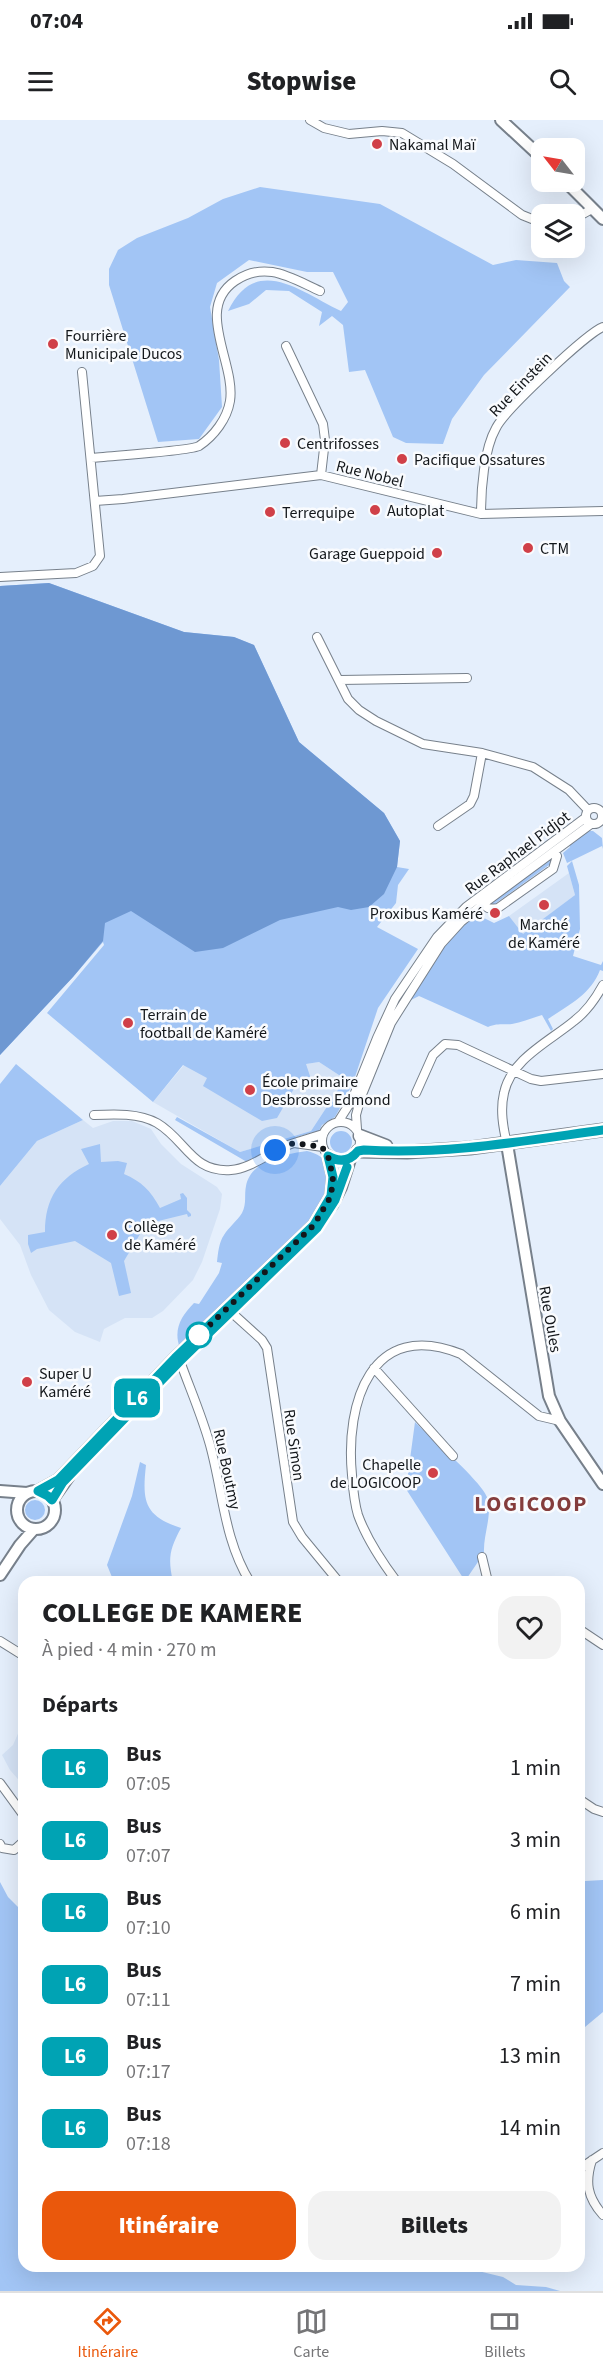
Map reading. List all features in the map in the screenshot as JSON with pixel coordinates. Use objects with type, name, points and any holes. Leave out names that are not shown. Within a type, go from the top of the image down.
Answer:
[{"type":"main road","points":[[501,120],[531,148]]},
{"type":"main road","points":[[576,192],[603,219]]},
{"type":"main road","points":[[52,1500],[63,1482],[180,1361],[317,1228],[335,1200],[354,1155],[507,1144],[603,1130]]},
{"type":"main road","points":[[358,1132],[407,1152]]},
{"type":"main road","name":"Rue Oules","points":[[507,1144],[549,1396],[561,1421],[603,1484]]},
{"type":"main road","points":[[17,1508],[22,1497],[58,1480],[175,1358],[314,1225],[331,1196],[333,1177],[326,1151]]},
{"type":"main road","points":[[0,1492],[32,1492],[48,1496],[52,1500],[55,1511],[51,1521],[42,1528],[34,1529],[22,1523]]},
{"type":"main road","points":[[0,1492],[17,1508],[22,1523],[16,1539],[0,1563]]},
{"type":"main road","points":[[0,1575],[34,1529]]},
{"type":"street","points":[[310,120],[324,128],[349,134],[382,131],[402,133],[444,158],[522,215],[531,219]]},
{"type":"street","points":[[585,213],[592,209]]},
{"type":"street","points":[[91,458],[197,448],[213,434],[230,403],[230,389],[219,338],[217,311],[226,287],[253,271],[267,270],[320,291]]},
{"type":"street","name":"Rue Einstein","points":[[481,514],[481,494],[488,452],[496,427],[586,337],[603,327]]},
{"type":"street","points":[[286,346],[323,424],[325,440],[321,475]]},
{"type":"street","points":[[0,577],[76,573],[93,566],[100,556],[82,372]]},
{"type":"street","name":"Rue Nobel","points":[[95,501],[321,475],[481,514],[603,511]]},
{"type":"street","points":[[317,637],[348,699],[359,711],[376,722],[423,744],[482,753],[533,767],[550,776],[568,790],[596,816],[603,831]]},
{"type":"street","points":[[340,680],[467,678]]},
{"type":"street","points":[[438,826],[470,804],[474,796],[482,753]]},
{"type":"street","name":"Rue Raphael Pidjot","points":[[338,1122],[352,1100],[376,1038],[395,999],[437,937],[453,918],[554,852],[596,816]]},
{"type":"street","name":"Rue Raphael Pidjot","points":[[358,1132],[356,1115],[361,1097],[391,1023],[441,944],[481,900],[596,816]]},
{"type":"street","points":[[481,900],[489,909],[498,909],[553,869],[557,856],[554,852]]},
{"type":"street","points":[[507,1144],[502,1108],[504,1091],[515,1071],[534,1050],[576,1020],[603,985]]},
{"type":"street","points":[[416,1093],[433,1055],[445,1044],[458,1045],[531,1079],[541,1081],[603,1074]]},
{"type":"street","points":[[94,1115],[123,1114],[155,1122],[167,1130],[200,1163],[218,1171],[242,1168],[275,1150],[294,1143],[323,1134],[329,1126],[338,1122],[348,1123],[358,1132],[354,1155],[339,1161],[326,1151],[294,1143]]},
{"type":"street","points":[[323,1134],[326,1151]]},
{"type":"street","name":"Rue Simon","points":[[231,1312],[262,1340],[267,1348],[293,1522],[302,1537],[334,1576]]},
{"type":"street","points":[[394,1576],[367,1535],[358,1515],[353,1494],[350,1461],[352,1419],[366,1379],[374,1368],[386,1357],[417,1345],[448,1349],[461,1354],[539,1416],[561,1421]]},
{"type":"street","name":"Rue Boutmy","points":[[180,1361],[196,1398],[211,1446],[227,1528],[247,1576]]},
{"type":"street","points":[[374,1368],[453,1456]]},
{"type":"street","points":[[482,1557],[487,1576]]},
{"type":"street","points":[[585,1633],[603,1645]]},
{"type":"street","points":[[0,1641],[18,1652]]},
{"type":"street","points":[[0,1783],[18,1808]]},
{"type":"street","points":[[585,1803],[603,1812]]},
{"type":"street","points":[[0,1844],[2,1848],[14,1850],[18,1846]]},
{"type":"street","points":[[585,2165],[603,2153]]},
{"type":"street","points":[[592,2160],[587,2178],[590,2195],[603,2215]]},
{"type":"shaded area","points":[[260,187],[380,204],[493,265],[516,260],[557,263],[564,281],[570,287],[484,375],[452,419],[443,444],[406,443],[393,437],[365,370],[349,372],[343,325],[332,316],[319,326],[322,312],[289,291],[266,290],[249,304],[228,311],[239,294],[252,284],[266,281],[280,282],[295,287],[341,311],[348,302],[333,272],[307,272],[249,260],[217,283],[210,307],[219,360],[222,407],[199,439],[158,442],[109,285],[109,269],[118,250],[137,238],[188,218],[223,199]]},
{"type":"shaded area","points":[[49,583],[184,632],[234,637],[254,645],[299,742],[384,813],[400,841],[397,867],[409,869],[398,885],[396,903],[377,927],[418,949],[378,1008],[353,1083],[335,1117],[322,1125],[319,1131],[291,1140],[247,1162],[175,1120],[177,1117],[240,1152],[311,1131],[345,1079],[319,1062],[306,1064],[310,1076],[308,1084],[299,1080],[277,1118],[262,1121],[203,1086],[207,1078],[183,1065],[153,1102],[47,1013],[104,945],[103,942],[0,1055],[0,586]]},
{"type":"shaded area","points":[[49,583],[184,632],[234,637],[254,645],[299,742],[384,813],[400,841],[397,867],[384,894],[369,907],[351,910],[338,907],[280,920],[223,948],[195,952],[131,911],[105,923],[103,941],[73,977],[0,1055],[0,586]]},
{"type":"shaded area","points":[[586,831],[593,831],[602,838],[603,849],[602,846],[567,863],[563,853],[570,847],[568,843]]},
{"type":"shaded area","points":[[545,860],[553,861],[553,869],[549,865],[496,903],[498,908],[491,905],[490,903]]},
{"type":"shaded area","points":[[572,861],[579,885],[580,929],[573,956],[601,965],[603,961],[603,971],[600,970],[585,992],[548,1019],[553,1029],[551,1031],[542,1015],[512,1024],[488,1027],[419,996],[407,1002],[434,963],[441,948],[460,926],[480,909],[485,909],[482,917],[494,923],[509,916],[523,934],[575,895],[567,866]]},
{"type":"shaded area","name":"Marché de Kaméré","points":[[569,873],[575,895],[523,935],[509,916]]},
{"type":"shaded area","name":"École primaire Desbrosse Edmond","points":[[210,1034],[292,1066],[319,1062],[345,1079],[311,1131],[240,1152],[153,1102]]},
{"type":"shaded area","points":[[16,1064],[83,1120],[37,1141],[0,1186],[0,1084]]},
{"type":"shaded area","name":"Collège de Kaméré","points":[[83,1120],[93,1128],[113,1121],[132,1121],[151,1129],[161,1144],[181,1164],[217,1187],[222,1194],[220,1209],[202,1262],[193,1280],[163,1311],[152,1318],[125,1318],[104,1329],[100,1342],[75,1332],[49,1310],[31,1275],[20,1245],[0,1219],[0,1186],[37,1141]]},
{"type":"shaded area","points":[[341,1131],[349,1134],[352,1142],[349,1150],[341,1153],[333,1150],[330,1142],[333,1134]]},
{"type":"shaded area","points":[[100,1144],[101,1162],[127,1163],[124,1174],[145,1187],[160,1208],[181,1199],[180,1194],[183,1193],[187,1198],[187,1210],[191,1214],[188,1217],[187,1214],[146,1224],[124,1261],[131,1293],[119,1296],[111,1263],[75,1241],[37,1249],[31,1253],[28,1244],[28,1235],[45,1232],[48,1209],[56,1190],[69,1176],[89,1164],[81,1149]]},
{"type":"shaded area","points":[[307,1151],[320,1156],[327,1164],[329,1174],[324,1197],[311,1220],[305,1229],[180,1348],[177,1335],[180,1324],[185,1313],[194,1303],[199,1304],[219,1273],[222,1263],[217,1262],[220,1244],[226,1232],[242,1213],[249,1177],[262,1164],[270,1160]]},
{"type":"shaded area","points":[[415,1422],[466,1470],[487,1497],[489,1511],[484,1553],[468,1576],[462,1576],[406,1489]]},
{"type":"shaded area","points":[[140,1462],[146,1465],[145,1488],[148,1506],[159,1518],[181,1528],[171,1555],[172,1576],[112,1576],[107,1565],[132,1496]]},
{"type":"shaded area","points":[[35,1500],[42,1503],[45,1510],[42,1517],[35,1520],[28,1517],[25,1510],[28,1503]]},
{"type":"shaded area","points":[[18,1734],[18,1779],[2,1755],[13,1745]]},
{"type":"shaded area","points":[[603,1880],[603,2012],[585,2027],[585,1881]]},
{"type":"shaded area","points":[[0,1882],[8,1897],[18,1907],[18,2272],[482,2272],[503,2277],[516,2285],[546,2287],[560,2291],[0,2291]]},
{"type":"bus line","name":"L6","points":[[347,1167],[335,1200],[317,1228],[180,1361],[63,1482],[52,1500],[44,1492],[38,1491],[58,1480],[175,1358],[314,1225],[331,1196],[333,1177],[328,1156],[344,1161],[355,1156],[358,1151],[364,1150],[407,1152],[470,1148],[603,1130]]},
{"type":"place","name":"Nakamal Maï","points":[[377,144]]},
{"type":"place","name":"Fourrière Municipale Ducos","points":[[53,344]]},
{"type":"place","name":"Centrifosses","points":[[285,443]]},
{"type":"place","name":"Pacifique Ossatures","points":[[402,459]]},
{"type":"place","name":"Autoplat","points":[[375,510]]},
{"type":"place","name":"Terrequipe","points":[[270,512]]},
{"type":"place","name":"CTM","points":[[528,548]]},
{"type":"place","name":"Garage Gueppoid","points":[[437,553]]},
{"type":"place","name":"Marché de Kaméré","points":[[544,905]]},
{"type":"place","name":"Proxibus Kaméré","points":[[495,913]]},
{"type":"place","name":"Terrain de football de Kaméré","points":[[128,1023]]},
{"type":"place","name":"École primaire Desbrosse Edmond","points":[[250,1090]]},
{"type":"place","name":"Collège de Kaméré","points":[[112,1235]]},
{"type":"place","name":"Super U Kaméré","points":[[27,1382]]},
{"type":"place","name":"Chapelle de LOGICOOP","points":[[433,1473]]},
{"type":"district","name":"LOGICOOP","points":[[531,1503]]},
{"type":"route","points":[[199,1335],[193,1341],[314,1225],[331,1196],[333,1177],[328,1156],[322,1147],[294,1143],[275,1150]]}]
